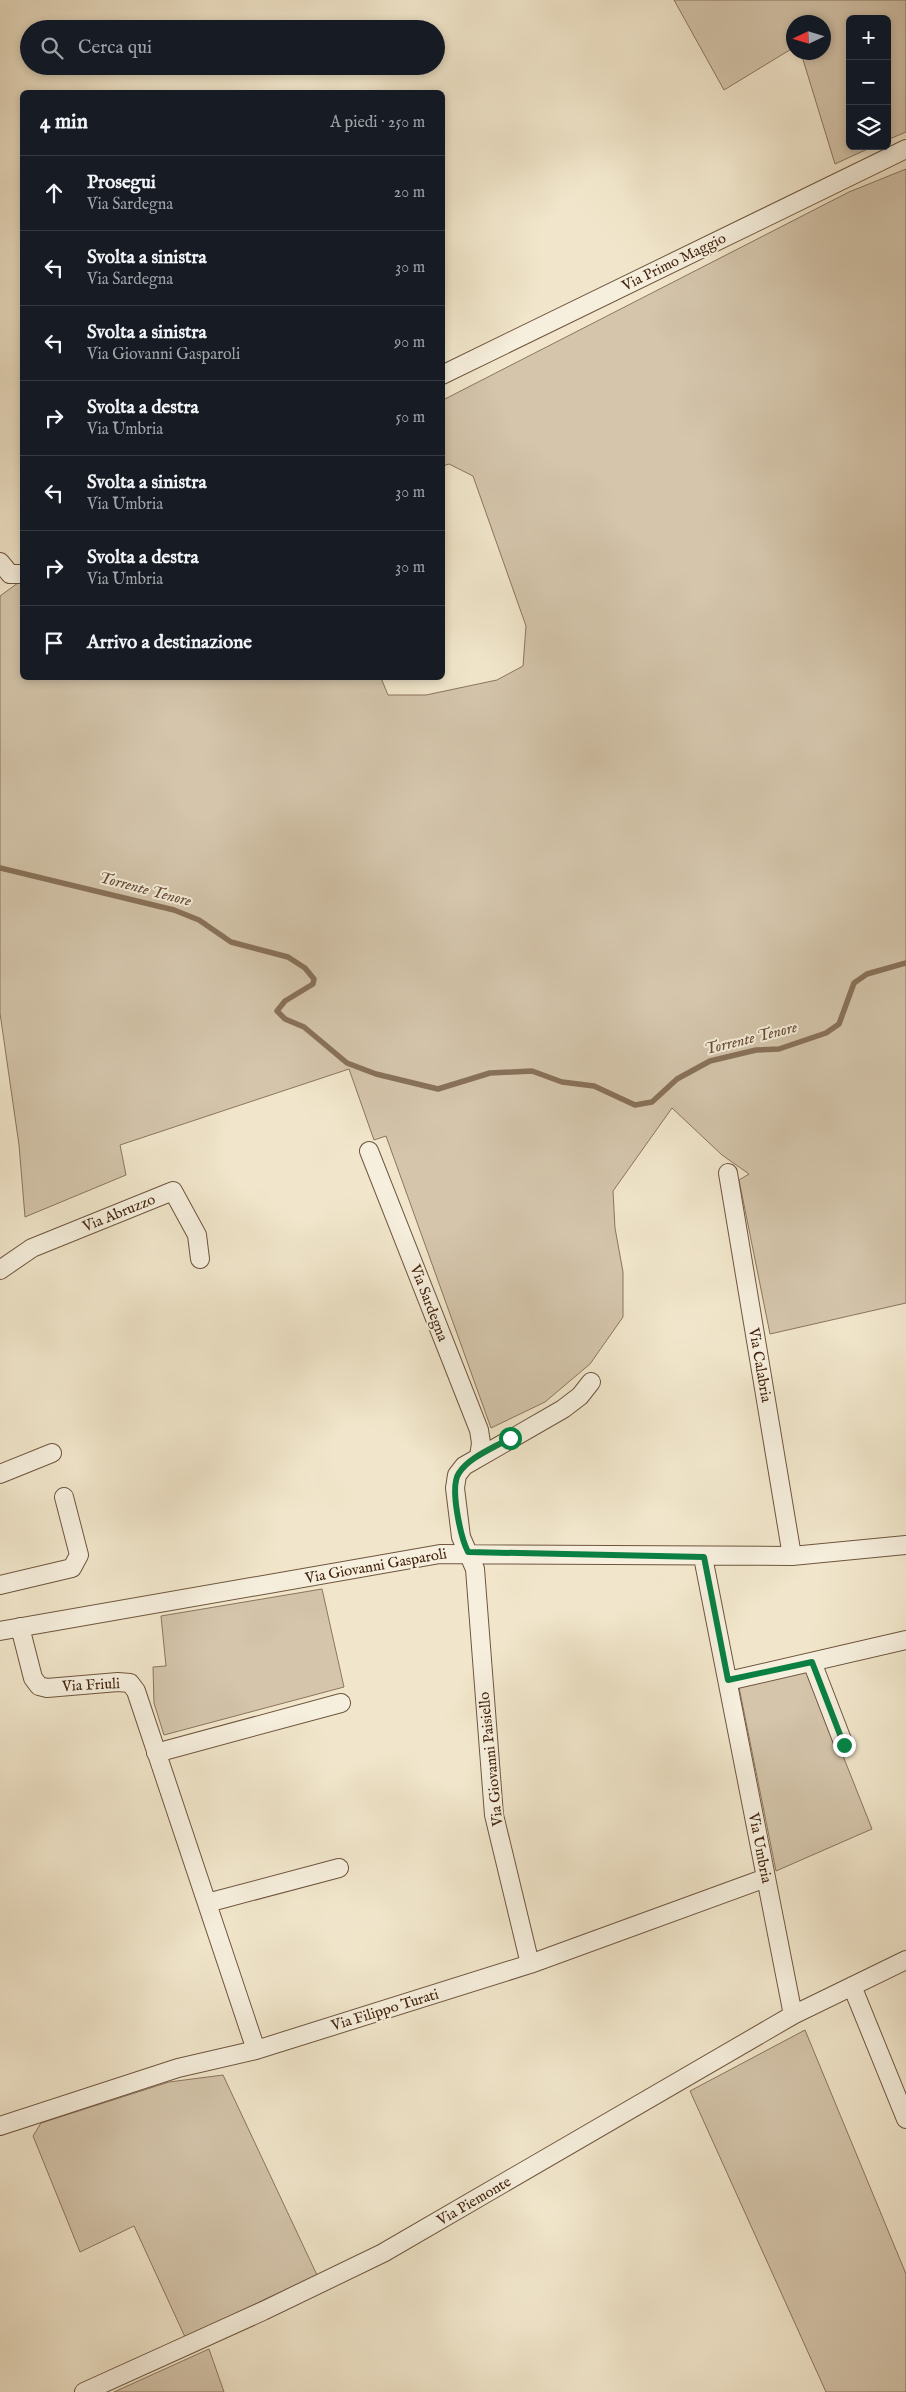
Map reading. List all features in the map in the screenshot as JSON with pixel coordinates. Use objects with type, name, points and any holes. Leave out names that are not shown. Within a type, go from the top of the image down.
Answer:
[{"type":"street","name":"Via Primo Maggio","points":[[445,374],[906,149]]},
{"type":"street","name":"Via Sardegna","points":[[369,1151],[478,1430],[481,1443],[479,1457]]},
{"type":"street","name":"Via Calabria","points":[[728,1173],[792,1556]]},
{"type":"street","name":"Via Abruzzo","points":[[0,1270],[32,1248],[173,1191],[197,1235],[200,1259]]},
{"type":"street","points":[[468,1552],[461,1538],[455,1488],[457,1475],[464,1466],[563,1409],[580,1396],[591,1382]]},
{"type":"street","points":[[0,1474],[52,1453]]},
{"type":"street","points":[[0,1585],[72,1568],[79,1555],[64,1497]]},
{"type":"street","name":"Via Giovanni Gasparoli","points":[[0,1631],[440,1554],[468,1552],[704,1557],[792,1556],[906,1545]]},
{"type":"street","name":"Via Giovanni Paisiello","points":[[468,1552],[475,1569],[494,1814],[530,1964]]},
{"type":"street","name":"Via Umbria","points":[[704,1557],[793,2015]]},
{"type":"street","name":"Via Friuli","points":[[20,1628],[38,1686],[47,1688],[130,1683],[136,1691],[256,2050]]},
{"type":"street","points":[[728,1680],[906,1640]]},
{"type":"street","points":[[812,1662],[844,1745]]},
{"type":"street","points":[[156,1753],[341,1703]]},
{"type":"street","points":[[207,1903],[339,1868]]},
{"type":"street","name":"Via Filippo Turati","points":[[0,2126],[178,2068],[256,2050],[530,1964],[766,1878]]},
{"type":"street","name":"Via Piemonte","points":[[84,2392],[263,2312],[383,2253],[793,2015],[906,1960]]},
{"type":"street","points":[[852,1986],[906,2119]]},
{"type":"shaded area","points":[[674,0],[906,0],[906,132],[891,138],[891,15],[846,15],[846,150],[865,150],[835,164],[803,60],[831,60],[831,15],[786,15],[786,52],[724,90]]},
{"type":"shaded area","points":[[906,169],[906,1303],[770,1334],[739,1180],[749,1174],[722,1155],[672,1108],[613,1191],[615,1228],[623,1272],[623,1317],[590,1364],[545,1402],[491,1428],[386,1136],[374,1140],[349,1069],[120,1145],[126,1175],[25,1217],[19,1145],[0,1013],[0,596],[20,581],[20,680],[382,680],[388,695],[426,695],[497,680],[523,666],[526,626],[473,476],[449,464],[445,465],[445,399],[849,192]]},
{"type":"shaded area","points":[[322,1589],[344,1687],[164,1735],[154,1703],[153,1667],[166,1666],[161,1616]]},
{"type":"shaded area","points":[[809,1670],[872,1829],[776,1871],[739,1687]]},
{"type":"shaded area","points":[[805,2030],[906,2274],[906,2392],[826,2392],[690,2091]]},
{"type":"shaded area","points":[[223,2075],[317,2275],[185,2337],[134,2226],[80,2252],[33,2136],[41,2123],[169,2082]]},
{"type":"shaded area","points":[[209,2349],[224,2392],[114,2392]]},
{"type":"waterway","name":"Torrente Tenore","points":[[0,868],[174,910],[199,920],[231,942],[288,957],[305,968],[314,979],[313,984],[285,1001],[277,1011],[285,1019],[304,1027],[347,1063],[376,1074],[438,1089],[490,1073],[532,1071],[562,1082],[594,1086],[635,1105],[652,1102],[677,1079],[710,1061],[756,1050],[779,1049],[826,1033],[839,1024],[854,983],[867,974],[906,963]]},
{"type":"route","points":[[510,1438],[464,1466],[457,1475],[455,1488],[461,1538],[468,1552],[704,1557],[728,1680],[812,1662],[844,1745]]}]
